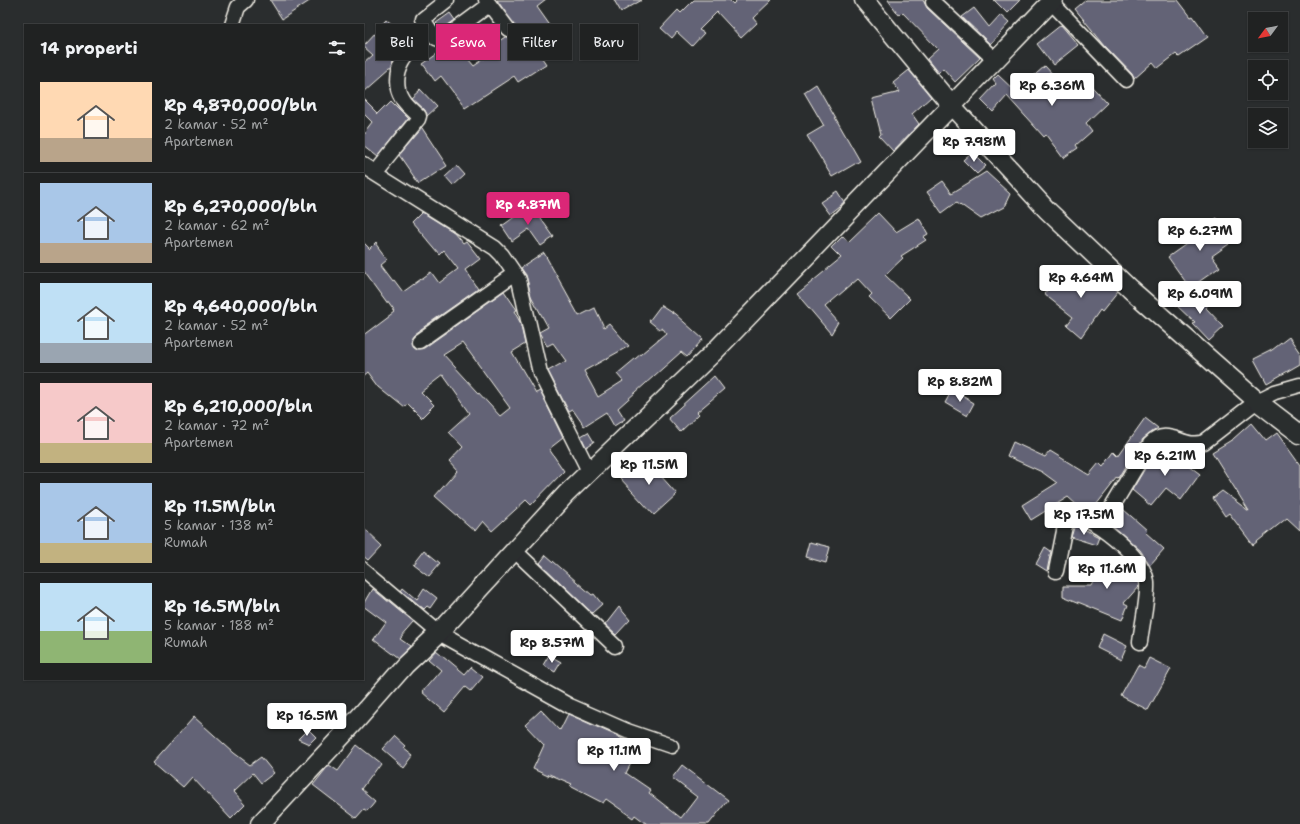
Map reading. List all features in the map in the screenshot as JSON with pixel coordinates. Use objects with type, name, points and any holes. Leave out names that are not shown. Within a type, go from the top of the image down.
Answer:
[{"type":"street","points":[[232,24],[238,8],[246,0]]},
{"type":"street","points":[[447,0],[423,19],[436,38],[442,40],[487,2],[508,29]]},
{"type":"street","points":[[864,0],[952,106],[1047,210],[1130,289],[1257,401],[1300,434]]},
{"type":"street","points":[[260,824],[355,722],[405,665],[439,633],[481,585],[515,551],[566,494],[715,351],[1052,1],[1126,80]]},
{"type":"street","points":[[933,2],[995,60]]},
{"type":"street","points":[[376,172],[418,120],[419,116],[402,98],[397,88],[398,73],[401,64],[413,47],[430,30]]},
{"type":"street","points":[[364,166],[495,248],[502,255],[519,280],[540,372],[589,471]]},
{"type":"street","points":[[419,342],[514,274]]},
{"type":"street","points":[[1100,527],[1154,440],[1160,436],[1167,436],[1191,444],[1204,442],[1257,401],[1275,392],[1300,385]]},
{"type":"street","points":[[1056,571],[1066,526],[1070,516],[1077,514],[1100,527],[1136,559],[1144,572],[1147,582],[1140,642]]},
{"type":"street","points":[[515,551],[616,646]]},
{"type":"street","points":[[364,570],[439,633],[570,706],[627,731],[671,746]]},
{"type":"building","points":[[270,0],[311,0],[282,19]]},
{"type":"building","points":[[497,0],[546,0],[537,7],[549,24],[513,24]]},
{"type":"building","points":[[614,0],[642,0],[621,12]]},
{"type":"building","points":[[694,0],[729,0],[733,4],[737,0],[772,0],[753,18],[757,23],[741,38],[717,12],[699,30],[704,33],[692,46],[677,32],[672,38],[661,28],[678,10],[681,13]]},
{"type":"building","points":[[888,0],[923,0],[927,8],[980,58],[955,82],[943,68],[938,73],[927,59],[938,49],[902,12],[899,15]]},
{"type":"building","points":[[994,0],[1020,0],[1007,13]]},
{"type":"building","points":[[1086,0],[1178,0],[1191,17],[1193,16],[1208,37],[1179,57],[1176,54],[1158,68],[1153,62],[1134,79],[1132,74],[1105,46],[1075,9]]},
{"type":"building","points":[[974,8],[989,27],[1000,15],[1009,23],[990,44],[962,17]]},
{"type":"building","points":[[450,13],[455,20],[449,24],[436,23]]},
{"type":"building","points":[[386,20],[390,24],[382,24]]},
{"type":"building","points":[[1061,25],[1078,45],[1053,65],[1037,44]]},
{"type":"building","points":[[376,31],[376,60],[395,60],[390,71],[388,71],[364,92],[364,62],[372,55],[364,48],[364,44]]},
{"type":"building","points":[[508,37],[508,60],[543,60],[546,64],[518,82],[514,76],[465,108],[441,76],[435,81],[423,64],[436,55],[436,60],[469,60],[474,66],[483,60],[500,60],[500,40]]},
{"type":"building","points":[[1045,66],[1067,90],[1082,76],[1107,103],[1086,123],[1092,131],[1076,145],[1078,148],[1063,158],[1046,135],[1044,137],[1007,96],[993,112],[981,100],[996,84],[993,80],[998,75],[1016,92]]},
{"type":"building","points":[[909,70],[931,97],[912,114],[919,124],[893,151],[879,136],[881,134],[872,99],[900,92],[893,83]]},
{"type":"building","points":[[816,84],[860,161],[832,177],[807,136],[824,126],[804,92]]},
{"type":"building","points":[[420,89],[437,107],[427,116],[425,110],[411,97]]},
{"type":"building","points":[[364,100],[378,114],[391,101],[408,118],[377,157],[364,147],[364,133],[372,122],[364,114]]},
{"type":"building","points":[[422,128],[447,166],[419,184],[399,155]]},
{"type":"building","points":[[972,152],[986,166],[977,174],[963,160]]},
{"type":"building","points":[[457,166],[465,175],[453,186],[445,177]]},
{"type":"building","points":[[986,172],[1010,194],[1004,207],[981,219],[957,202],[942,213],[927,192],[943,181],[952,193]]},
{"type":"building","points":[[837,191],[844,202],[829,214],[820,202]]},
{"type":"building","points":[[531,205],[554,237],[541,246],[529,229],[512,241],[502,226]]},
{"type":"building","points":[[422,212],[454,232],[463,243],[466,241],[480,259],[465,270],[478,289],[414,334],[411,338],[412,346],[416,349],[424,348],[504,291],[517,310],[514,311],[520,322],[525,344],[512,352],[536,393],[540,391],[563,438],[549,449],[564,471],[531,505],[526,500],[492,531],[483,521],[475,531],[435,496],[457,471],[449,462],[463,447],[449,432],[470,413],[443,375],[421,392],[434,405],[421,418],[407,404],[405,407],[380,387],[369,372],[364,376],[364,335],[395,312],[364,269],[364,243],[370,249],[376,243],[388,259],[382,264],[403,292],[431,272],[439,283],[458,269],[444,251],[440,255],[412,222]],"holes":[[[462,342],[510,408],[500,416],[443,354]]]},
{"type":"building","points":[[878,213],[896,232],[919,218],[928,234],[923,237],[926,240],[901,256],[903,258],[885,275],[910,299],[891,318],[869,297],[872,294],[858,279],[825,307],[838,322],[831,334],[797,294],[841,258],[831,248],[843,236],[848,242]]},
{"type":"building","points":[[1217,218],[1226,231],[1222,235],[1229,244],[1212,256],[1220,267],[1190,288],[1168,257],[1192,240],[1186,231],[1199,222],[1209,223]]},
{"type":"building","points":[[544,253],[579,316],[595,308],[604,327],[609,323],[629,346],[584,371],[598,397],[623,381],[617,374],[666,333],[662,327],[659,329],[649,321],[661,305],[675,314],[703,339],[687,357],[681,352],[618,408],[625,419],[614,426],[606,412],[584,426],[573,410],[569,412],[548,371],[566,361],[553,343],[547,346],[539,332],[548,327],[531,296],[526,275],[521,268]]},
{"type":"building","points":[[1064,269],[1089,289],[1099,275],[1118,292],[1102,312],[1100,310],[1081,337],[1067,325],[1073,317],[1044,294]]},
{"type":"building","points":[[1189,289],[1207,306],[1206,308],[1224,327],[1209,341],[1193,324],[1195,323],[1175,304]]},
{"type":"building","points":[[1289,337],[1300,353],[1300,364],[1267,383],[1254,359],[1272,350]]},
{"type":"building","points":[[714,376],[724,389],[697,412],[699,414],[680,432],[668,418]]},
{"type":"building","points":[[952,390],[974,403],[967,416],[945,403]]},
{"type":"building","points":[[1145,418],[1158,428],[1143,439],[1119,478],[1118,477],[1096,505],[1101,509],[1097,516],[1078,506],[1068,497],[1031,520],[1022,505],[1057,483],[1042,472],[1007,456],[1013,442],[1045,457],[1050,451],[1089,475],[1099,463],[1103,467],[1114,452],[1118,456]]},
{"type":"building","points":[[1251,423],[1266,441],[1277,433],[1300,465],[1300,530],[1287,518],[1253,545],[1229,513],[1225,516],[1213,498],[1222,491],[1249,511],[1212,452],[1233,439]]},
{"type":"building","points":[[588,432],[594,442],[586,447],[581,436]]},
{"type":"building","points":[[1163,446],[1200,474],[1181,500],[1166,488],[1151,506],[1132,490],[1156,450]]},
{"type":"building","points":[[644,457],[677,494],[654,515],[620,478]]},
{"type":"building","points":[[1124,510],[1147,530],[1145,532],[1164,549],[1150,565],[1140,550],[1112,525]]},
{"type":"building","points":[[1075,525],[1099,537],[1096,545],[1071,537]]},
{"type":"building","points":[[364,529],[382,546],[369,560],[364,556]]},
{"type":"building","points":[[809,542],[830,547],[826,563],[805,557]]},
{"type":"building","points":[[1045,547],[1051,551],[1047,571],[1036,564]]},
{"type":"building","points":[[424,550],[440,563],[429,576],[413,564]]},
{"type":"building","points":[[546,555],[592,595],[594,594],[602,604],[592,613],[540,563]]},
{"type":"building","points":[[1105,558],[1124,568],[1128,563],[1137,578],[1139,586],[1124,603],[1128,605],[1122,620],[1063,596],[1063,586],[1091,586]]},
{"type":"building","points":[[403,587],[417,599],[424,588],[437,598],[430,608],[427,606],[424,609],[401,590]]},
{"type":"building","points":[[373,589],[414,623],[400,639],[410,646],[398,658],[374,640],[386,623],[364,607]]},
{"type":"building","points":[[619,607],[630,620],[616,635],[605,625]]},
{"type":"building","points":[[1103,634],[1127,646],[1121,660],[1097,648]]},
{"type":"building","points":[[436,650],[465,674],[471,667],[483,677],[471,691],[466,687],[445,712],[422,692],[441,670],[428,659]]},
{"type":"building","points":[[549,655],[561,662],[555,672],[543,665]]},
{"type":"building","points":[[1149,658],[1171,669],[1148,710],[1121,696],[1138,665],[1144,668]]},
{"type":"building","points":[[541,710],[560,730],[568,714],[617,736],[639,748],[626,773],[651,790],[649,793],[681,818],[697,797],[672,778],[682,765],[728,800],[709,824],[647,824],[635,815],[633,818],[606,799],[603,803],[570,786],[572,784],[533,769],[544,745],[525,725]]},
{"type":"building","points":[[194,717],[234,753],[250,765],[261,757],[274,773],[261,783],[253,773],[233,792],[245,805],[231,819],[192,777],[183,787],[154,762]]},
{"type":"building","points":[[308,729],[316,737],[309,744],[298,739]]},
{"type":"building","points":[[394,736],[405,746],[403,748],[413,756],[404,768],[382,749]]},
{"type":"building","points":[[357,745],[380,763],[361,789],[375,801],[367,811],[364,809],[356,818],[313,785],[329,765],[338,771]]}]
